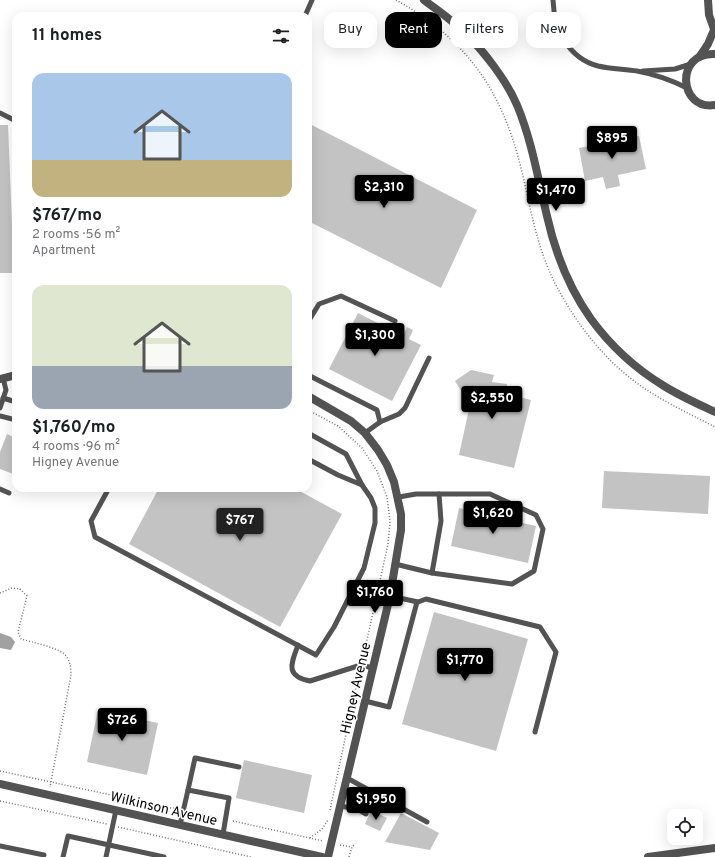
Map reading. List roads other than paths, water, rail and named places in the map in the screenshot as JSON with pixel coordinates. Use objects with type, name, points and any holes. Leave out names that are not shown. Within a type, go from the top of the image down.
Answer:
[{"type":"street","points":[[424,0],[464,31],[484,54],[517,105],[529,141],[547,218],[560,260],[579,300],[591,319],[627,359],[641,370],[664,386],[715,412]]},
{"type":"street","points":[[708,0],[709,15],[714,31],[700,56],[691,64],[687,71],[686,79],[687,88],[697,101],[704,104],[715,105]]},
{"type":"street","points":[[700,56],[715,54]]},
{"type":"street","points":[[2,378],[12,375]]},
{"type":"street","name":"Higney Avenue","points":[[312,398],[351,421],[365,433],[387,465],[399,497],[401,514],[401,530],[390,596],[328,857]]},
{"type":"street","name":"Wilkinson Avenue","points":[[0,784],[322,857]]},
{"type":"street","points":[[648,857],[715,848]]},
{"type":"lane","points":[[553,0],[553,10],[562,38],[574,52],[584,60],[598,66],[638,71],[673,81],[687,88]]},
{"type":"lane","points":[[307,12],[312,1]]},
{"type":"lane","points":[[638,71],[675,69],[691,64]]},
{"type":"lane","points":[[0,113],[12,119]]},
{"type":"lane","points":[[312,315],[319,304],[341,296],[395,321]]},
{"type":"lane","points":[[365,433],[380,422],[399,414],[405,408],[429,358]]},
{"type":"lane","points":[[312,377],[377,410],[380,422]]},
{"type":"lane","points":[[0,408],[6,390],[2,378]]},
{"type":"lane","points":[[3,398],[12,401]]},
{"type":"lane","points":[[0,416],[12,419]]},
{"type":"lane","points":[[107,492],[91,521],[95,537],[316,655],[334,627],[364,568],[375,523],[375,508],[371,498],[362,485],[346,454],[312,435]]},
{"type":"lane","points":[[312,461],[338,476],[362,485]]},
{"type":"lane","points":[[0,489],[8,492]]},
{"type":"lane","points":[[395,564],[432,572],[512,584],[534,571],[543,529],[536,515],[490,494],[416,494],[399,497]]},
{"type":"lane","points":[[432,572],[441,521],[439,494]]},
{"type":"lane","points":[[390,596],[417,602],[426,599],[540,627],[556,652],[536,732]]},
{"type":"lane","points":[[365,701],[390,707],[417,602]]},
{"type":"lane","points":[[298,645],[291,663],[292,670],[295,675],[302,680],[310,681],[361,665],[373,668]]},
{"type":"lane","points":[[180,825],[195,758],[239,766]]},
{"type":"lane","points":[[347,778],[427,822]]},
{"type":"lane","points":[[188,790],[229,798],[222,834]]},
{"type":"lane","points":[[340,806],[357,809],[366,814]]},
{"type":"lane","points":[[106,857],[116,810]]},
{"type":"lane","points":[[64,857],[68,836],[164,857]]},
{"type":"lane","points":[[0,846],[44,855]]}]
